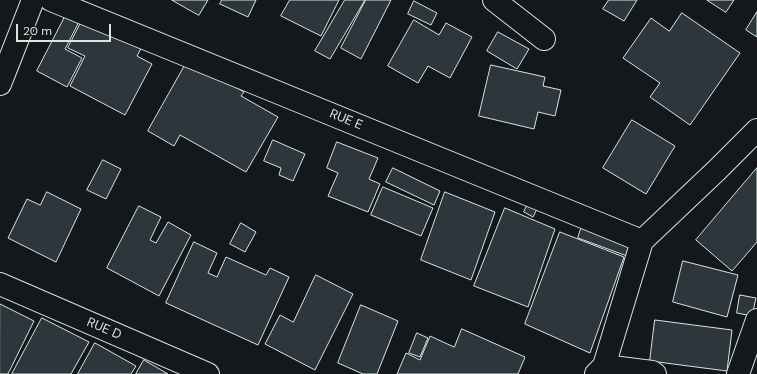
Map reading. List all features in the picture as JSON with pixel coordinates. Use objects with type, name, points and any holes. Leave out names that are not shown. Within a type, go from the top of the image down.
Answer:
[{"type":"street","points":[[0,84],[33,0]]},
{"type":"street","name":"RUE E","points":[[51,0],[642,241]]},
{"type":"street","points":[[494,0],[544,39]]},
{"type":"street","points":[[655,374],[652,372],[600,370],[642,241],[757,130]]},
{"type":"street","name":"RUE D","points":[[0,284],[208,374]]},
{"type":"street","points":[[738,374],[757,320]]},
{"type":"building","points":[[172,0],[208,0],[199,15]]},
{"type":"building","points":[[222,0],[256,0],[248,17],[220,4]]},
{"type":"building","points":[[290,0],[339,0],[321,36],[281,16]]},
{"type":"building","points":[[345,0],[365,0],[330,59],[315,51]]},
{"type":"building","points":[[366,0],[391,0],[361,59],[341,48]]},
{"type":"building","points":[[609,0],[637,0],[624,21],[603,9]]},
{"type":"building","points":[[707,0],[734,0],[726,12]]},
{"type":"building","points":[[414,1],[437,13],[431,25],[408,14]]},
{"type":"building","points":[[68,11],[81,18],[65,49],[82,58],[67,87],[37,71]]},
{"type":"building","points":[[757,12],[757,37],[746,30]]},
{"type":"building","points":[[86,13],[144,43],[137,56],[152,64],[125,115],[70,86],[85,56],[68,48]]},
{"type":"building","points":[[682,13],[740,53],[690,125],[650,97],[660,83],[623,58],[651,18],[669,31]]},
{"type":"building","points":[[414,20],[439,35],[446,23],[472,37],[450,78],[428,66],[418,83],[388,66]]},
{"type":"building","points":[[498,32],[529,49],[517,69],[487,51]]},
{"type":"building","points":[[188,60],[244,92],[241,96],[278,117],[246,172],[180,135],[174,146],[148,131]]},
{"type":"building","points":[[491,65],[545,77],[543,86],[561,90],[555,116],[538,112],[534,129],[479,116]]},
{"type":"building","points":[[632,120],[675,146],[646,194],[603,168]]},
{"type":"building","points":[[273,140],[305,154],[293,181],[279,175],[281,168],[264,161]]},
{"type":"building","points":[[337,142],[378,158],[369,179],[380,184],[368,212],[328,196],[338,173],[327,168]]},
{"type":"building","points":[[103,160],[121,169],[106,199],[87,190]]},
{"type":"building","points":[[393,168],[440,191],[434,205],[386,182]]},
{"type":"building","points":[[757,168],[757,242],[732,271],[696,240]]},
{"type":"building","points":[[383,187],[433,208],[421,236],[371,215]]},
{"type":"building","points":[[47,192],[81,209],[56,262],[8,238],[27,199],[40,205]]},
{"type":"building","points":[[445,192],[495,212],[471,280],[421,260]]},
{"type":"building","points":[[532,195],[542,199],[533,217],[524,212]]},
{"type":"building","points":[[139,206],[161,217],[150,240],[156,243],[168,222],[191,235],[159,296],[107,268]]},
{"type":"building","points":[[505,208],[555,229],[528,307],[474,286]]},
{"type":"building","points":[[585,217],[634,235],[627,256],[578,238]]},
{"type":"building","points":[[241,223],[256,232],[245,252],[230,244]]},
{"type":"building","points":[[560,232],[624,257],[590,353],[525,324]]},
{"type":"building","points":[[194,242],[217,253],[208,273],[217,277],[226,257],[266,275],[270,268],[289,277],[258,345],[166,303]]},
{"type":"building","points":[[683,261],[738,275],[727,317],[673,302]]},
{"type":"building","points":[[316,275],[353,294],[315,370],[265,344],[280,315],[293,322]]},
{"type":"building","points":[[740,295],[756,298],[752,316],[737,313]]},
{"type":"building","points":[[0,304],[34,321],[8,374],[0,374]]},
{"type":"building","points":[[361,305],[398,321],[377,374],[363,374],[338,363]]},
{"type":"building","points":[[42,318],[89,342],[71,374],[12,374]]},
{"type":"building","points":[[655,320],[732,330],[727,371],[650,361]]},
{"type":"building","points":[[462,329],[525,357],[518,374],[397,374],[406,353],[420,360],[430,336],[454,347]]},
{"type":"building","points":[[417,333],[428,338],[420,357],[409,353]]},
{"type":"building","points":[[95,343],[136,366],[131,374],[78,374]]},
{"type":"building","points":[[144,360],[168,374],[136,374]]}]
